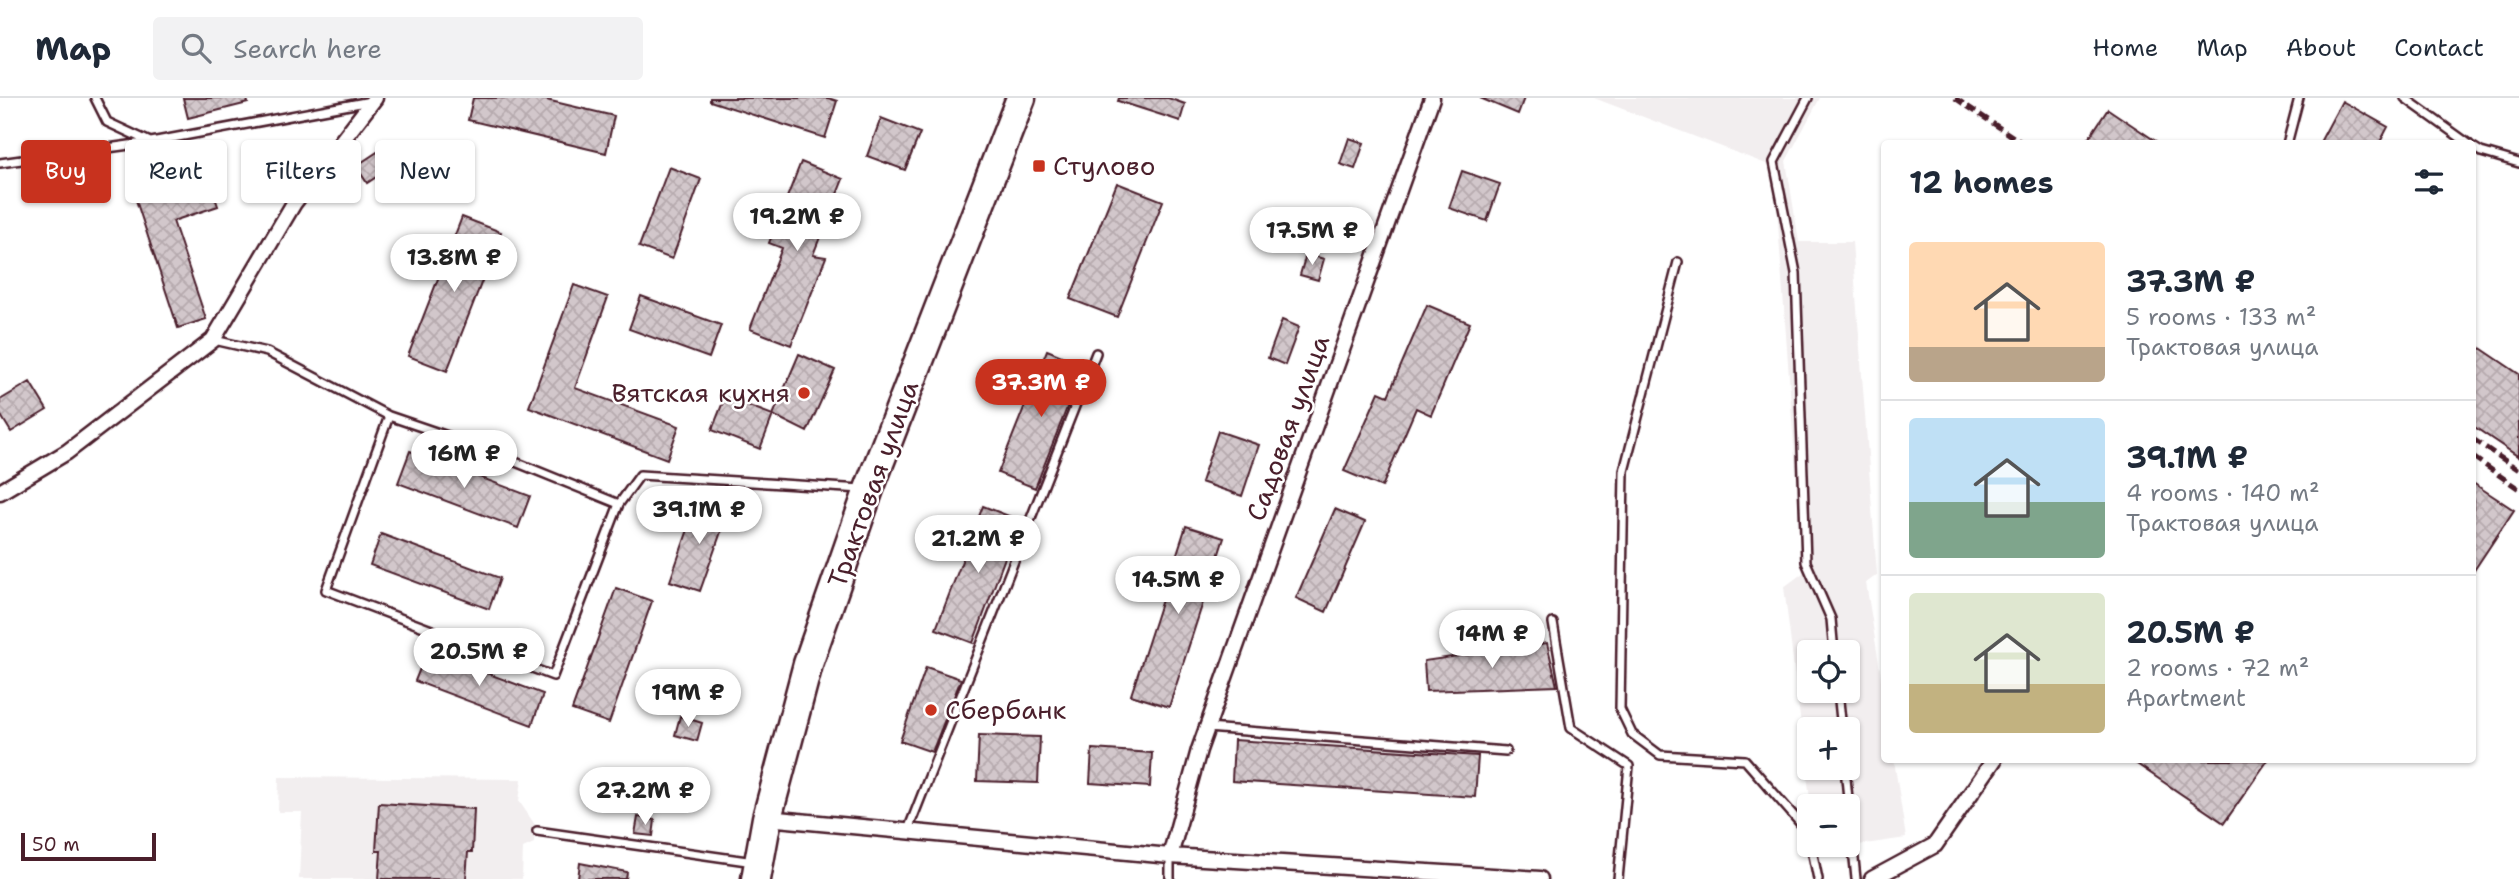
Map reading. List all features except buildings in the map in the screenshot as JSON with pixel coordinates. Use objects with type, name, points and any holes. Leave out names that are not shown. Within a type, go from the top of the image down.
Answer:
[{"type":"highway","name":"Трактовая улица","points":[[757,871],[767,818],[808,664],[869,489],[1021,98]]},
{"type":"street","name":"Садовая улица","points":[[1170,856],[1208,728],[1432,98]]},
{"type":"street","points":[[0,492],[67,452],[213,340],[294,203],[373,99]]},
{"type":"street","points":[[1872,879],[1935,845],[1992,763]]},
{"type":"street","points":[[767,818],[1170,856],[1540,879]]},
{"type":"lane","points":[[95,98],[107,122],[147,140]]},
{"type":"lane","points":[[1808,98],[1774,162],[1796,273],[1806,562],[1831,619],[1833,640]]},
{"type":"lane","points":[[2288,140],[2299,98]]},
{"type":"lane","points":[[2405,98],[2464,140]]},
{"type":"lane","points":[[161,140],[373,99]]},
{"type":"lane","points":[[0,163],[125,146]]},
{"type":"lane","points":[[2476,148],[2519,163]]},
{"type":"lane","points":[[1678,262],[1625,471],[1620,709],[1632,734],[1660,755],[1745,760],[1797,819]]},
{"type":"lane","points":[[213,340],[267,352],[389,416],[471,444],[619,503]]},
{"type":"lane","points":[[908,831],[1096,353]]},
{"type":"lane","points":[[389,416],[326,590],[553,676],[619,503],[640,475],[869,489]]},
{"type":"lane","points":[[1553,623],[1571,728],[1629,766],[1618,879]]},
{"type":"lane","points":[[1208,728],[1506,751]]},
{"type":"lane","points":[[1846,780],[1856,879]]},
{"type":"lane","points":[[537,831],[757,871]]},
{"type":"lane","points":[[1170,856],[1170,879]]},
{"type":"lane","points":[[1813,857],[1818,879]]},
{"type":"shaded area","points":[[1594,98],[1820,98],[1786,161],[1799,242],[1852,242],[1877,575],[1866,583],[1881,676],[1881,763],[1894,763],[1906,838],[1860,845],[1860,794],[1809,794],[1808,780],[1860,780],[1860,717],[1800,717],[1798,703],[1860,703],[1860,640],[1797,640],[1797,693],[1784,587],[1803,573],[1774,167]]},
{"type":"shaded area","points":[[279,777],[522,779],[519,801],[535,825],[534,843],[523,848],[522,879],[299,879],[302,812],[278,812]]},
{"type":"railway","points":[[1955,98],[2018,140]]},
{"type":"railway","points":[[2476,441],[2519,470]]},
{"type":"railway","points":[[2476,459],[2519,489]]},
{"type":"place","name":"Стулово","points":[[1039,166]]},
{"type":"place","name":"Вятская кухня","points":[[804,393]]},
{"type":"place","name":"Сбербанк","points":[[931,710]]}]
